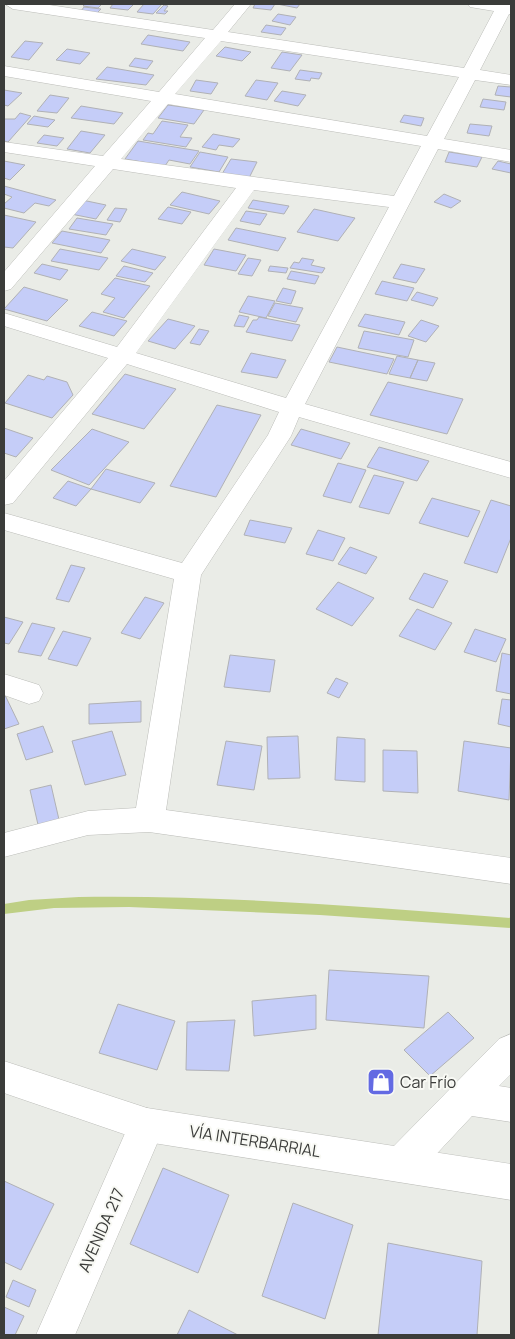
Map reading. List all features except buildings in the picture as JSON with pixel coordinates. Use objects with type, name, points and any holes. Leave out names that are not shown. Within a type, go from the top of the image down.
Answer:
[{"type":"street","points":[[13,4],[468,75],[511,80]]},
{"type":"street","points":[[4,284],[243,4]]},
{"type":"street","points":[[149,820],[188,574],[279,436],[468,75],[508,8],[476,4]]},
{"type":"street","points":[[4,71],[511,156]]},
{"type":"street","points":[[4,147],[107,164],[400,203]]},
{"type":"street","points":[[4,497],[122,356],[249,184]]},
{"type":"street","points":[[4,319],[292,408],[511,470]]},
{"type":"street","points":[[4,521],[188,574]]},
{"type":"street","points":[[6,845],[88,823],[149,820],[511,871]]},
{"type":"street","points":[[402,1164],[511,1050]]},
{"type":"street","name":"VÍA INTERBARRIAL","points":[[4,1077],[147,1125],[511,1182]]},
{"type":"street","points":[[464,1098],[511,1105]]},
{"type":"street","name":"AVENIDA 217","points":[[55,1335],[147,1125]]},
{"type":"waterway","points":[[4,909],[54,903],[129,902],[320,910],[511,923]]},
{"type":"place","name":"Car Frío","points":[[381,1082]]}]
